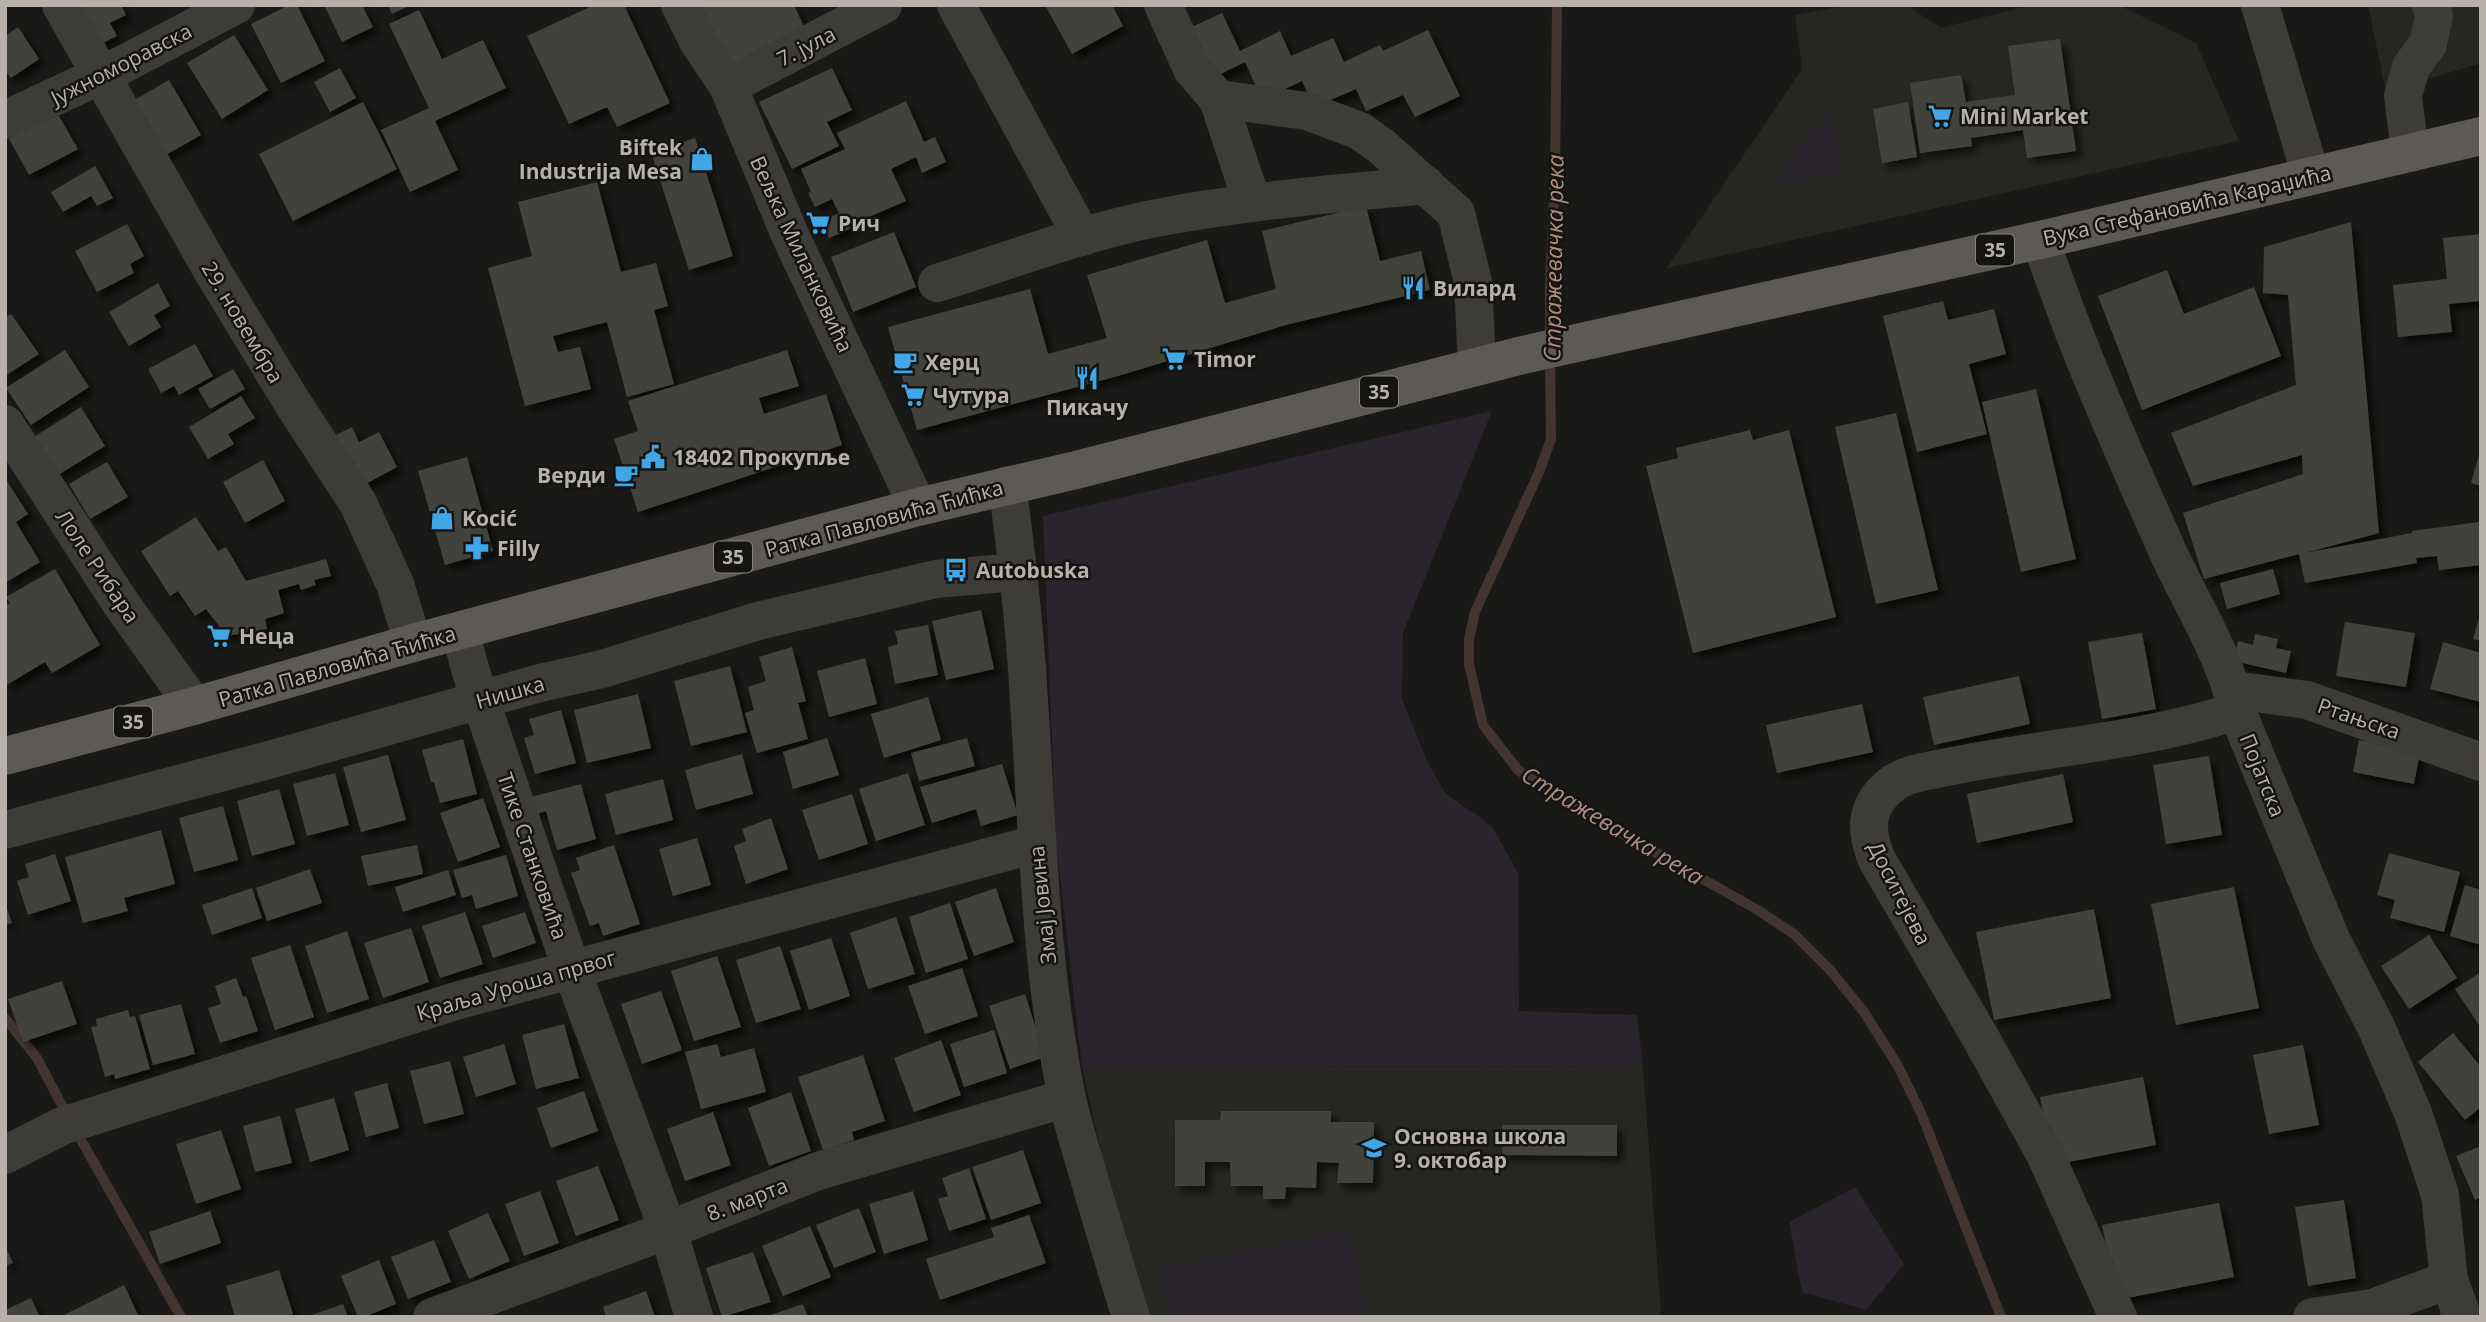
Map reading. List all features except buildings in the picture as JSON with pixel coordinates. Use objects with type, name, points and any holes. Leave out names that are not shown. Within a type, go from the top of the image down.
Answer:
[{"type":"main road","name":"Вука Стефановића Караџића","points":[[1523,355],[2040,240],[2481,136]]},
{"type":"main road","name":"Ратка Павловића Ћићка","points":[[5,756],[918,507],[1076,470],[1523,355]]},
{"type":"street","name":"29. новембра","points":[[61,5],[212,272],[358,503],[395,583],[413,643]]},
{"type":"street","name":"Јужноморавска","points":[[5,120],[102,75],[236,5]]},
{"type":"street","name":"Вељка Миланковића","points":[[680,5],[699,43],[728,86],[790,235],[918,507]]},
{"type":"street","name":"7. јула","points":[[728,86],[883,5]]},
{"type":"street","points":[[956,5],[1082,237]]},
{"type":"street","points":[[1163,5],[1192,69],[1218,99],[1252,202]]},
{"type":"street","points":[[2260,5],[2311,176]]},
{"type":"street","points":[[2410,153],[2403,96],[2411,67],[2428,44],[2434,16],[2431,5]]},
{"type":"street","points":[[1218,99],[1307,111],[1360,131],[1381,146],[1456,214],[1473,282],[1477,367]]},
{"type":"street","points":[[937,283],[1082,237],[1150,219],[1252,202],[1426,185]]},
{"type":"street","name":"Појатска","points":[[2040,240],[2079,345],[2120,442],[2169,554],[2213,642],[2331,939],[2377,1029],[2413,1114],[2440,1195],[2459,1306]]},
{"type":"street","name":"Лоле Рибара","points":[[5,424],[120,602],[194,706]]},
{"type":"street","name":"Змај Јовина","points":[[1007,485],[1018,572],[1030,718],[1036,844],[1051,990],[1067,1098],[1131,1317]]},
{"type":"street","name":"Нишка","points":[[5,830],[602,668],[758,621],[936,579],[1018,572]]},
{"type":"street","name":"Тике Станковића","points":[[460,631],[571,968],[668,1230],[694,1317]]},
{"type":"street","name":"Ртањска","points":[[2235,700],[2307,700],[2481,762]]},
{"type":"street","name":"Доситејева","points":[[2118,1317],[2045,1154],[1876,858],[1869,838],[1869,822],[1880,796],[1893,783],[1915,774],[1987,758],[2122,738],[2204,722],[2235,700]]},
{"type":"street","name":"Краља Уроша првог","points":[[5,1155],[78,1121],[459,1000],[1036,844]]},
{"type":"street","name":"8. марта","points":[[432,1317],[668,1230],[818,1171],[1067,1098]]},
{"type":"street","points":[[2312,1317],[2372,1308],[2459,1306]]},
{"type":"shaded area","points":[[1848,5],[1906,5],[1941,28],[2032,5],[2119,5],[2196,43],[2239,141],[1667,268],[1802,69],[1795,15]]},
{"type":"shaded area","points":[[2368,5],[2481,5],[2481,63],[2386,92]]},
{"type":"shaded area","points":[[1826,113],[1829,115],[1841,172],[1775,186],[1774,182]]},
{"type":"shaded area","points":[[1492,411],[1403,633],[1402,699],[1427,761],[1445,793],[1492,826],[1518,873],[1519,1011],[1637,1015],[1643,1066],[1082,1067],[1056,842],[1043,516]]},
{"type":"shaded area","name":"Основна школа 9. октобар","points":[[1643,1066],[1661,1316],[1146,1317],[1118,1228],[1082,1067]]},
{"type":"shaded area","points":[[1855,1187],[1904,1264],[1866,1310],[1802,1292],[1789,1222]]},
{"type":"shaded area","points":[[1350,1231],[1366,1311],[1336,1317],[1169,1317],[1159,1269]]},
{"type":"waterway","name":"Стражевачка река","points":[[1550,341],[1557,5]]},
{"type":"waterway","name":"Стражевачка река","points":[[1550,356],[1551,439],[1540,470],[1475,612],[1469,639],[1469,664],[1483,725],[1518,770],[1575,807],[1756,909],[1794,934],[1830,970],[1864,1012],[1898,1066],[1921,1113],[2001,1317]]},
{"type":"waterway","points":[[5,1018],[37,1058],[67,1115]]},
{"type":"waterway","points":[[76,1131],[181,1317]]},
{"type":"place","name":"Mini Market","points":[[1940,116]]},
{"type":"place","name":"Biftek Industrija Mesa","points":[[702,159]]},
{"type":"place","name":"Рич","points":[[818,223]]},
{"type":"place","name":"Вилард","points":[[1413,288]]},
{"type":"place","name":"Timor","points":[[1174,359]]},
{"type":"place","name":"Херц","points":[[905,362]]},
{"type":"place","name":"Пикачу","points":[[1087,378]]},
{"type":"place","name":"Чутура","points":[[913,395]]},
{"type":"place","name":"18402 Прокупље","points":[[653,457]]},
{"type":"place","name":"Верди","points":[[626,475]]},
{"type":"place","name":"Kocić","points":[[442,518]]},
{"type":"place","name":"Filly","points":[[477,548]]},
{"type":"place","name":"Autobuska","points":[[956,570]]},
{"type":"place","name":"Неца","points":[[219,636]]},
{"type":"place","name":"Основна школа 9. октобар","points":[[1374,1148]]}]
